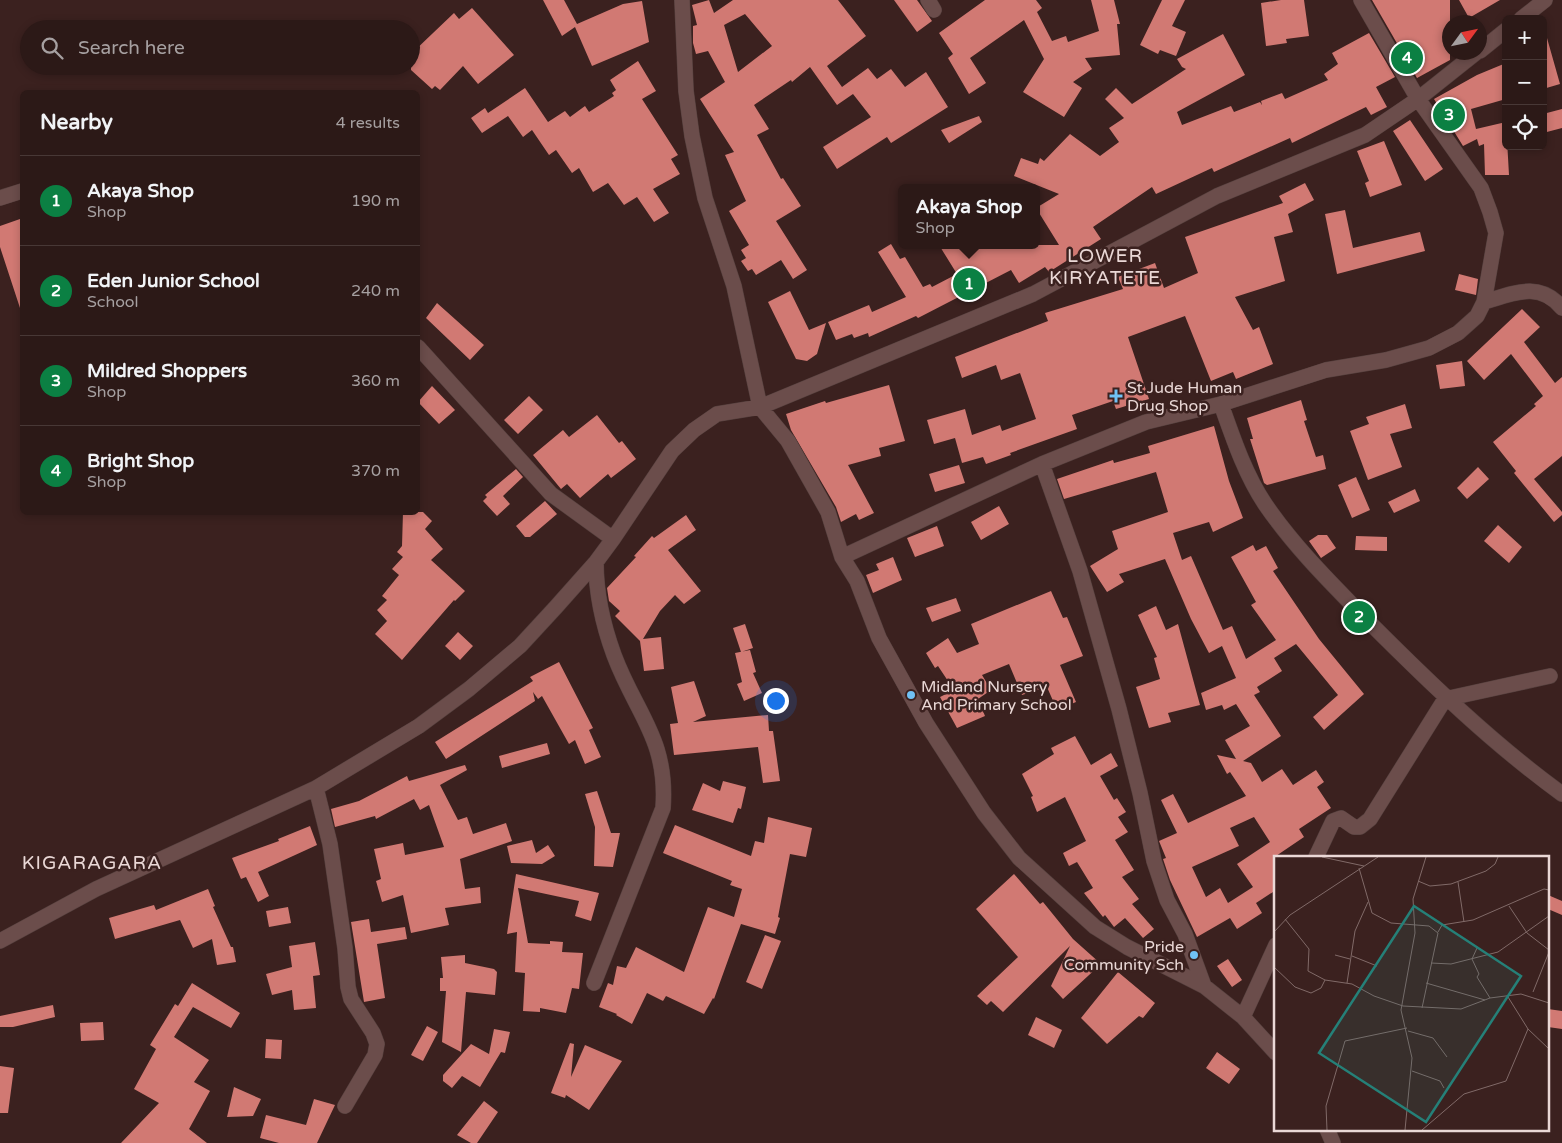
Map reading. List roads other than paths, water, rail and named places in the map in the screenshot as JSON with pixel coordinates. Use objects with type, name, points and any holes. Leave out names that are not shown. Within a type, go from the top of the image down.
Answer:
[{"type":"street","points":[[682,0],[686,91],[692,136],[706,198],[734,286],[760,406],[788,441],[828,512],[842,557],[857,581],[879,638],[926,723],[984,813],[1019,858],[1095,927],[1127,947],[1204,986],[1243,1017],[1274,1051]]},
{"type":"street","points":[[842,557],[1042,464],[1146,422],[1221,404],[1326,370],[1386,360],[1430,348],[1458,333],[1476,316],[1484,302],[1496,233],[1490,212],[1480,188],[1418,98],[1362,0]]},
{"type":"street","points":[[1525,15],[1545,0]]},
{"type":"street","points":[[1487,45],[1502,33]]},
{"type":"street","points":[[0,941],[96,889],[316,788],[419,726],[470,689],[520,646],[596,562],[672,451],[694,430],[718,414],[760,406],[1033,294],[1217,196],[1365,135],[1468,60]]},
{"type":"street","points":[[0,198],[20,192]]},
{"type":"street","points":[[1484,302],[1525,290],[1543,293],[1562,308]]},
{"type":"street","points":[[420,349],[551,494],[613,539]]},
{"type":"street","points":[[1221,404],[1237,449],[1270,510],[1308,560],[1445,699],[1534,774],[1562,794]]},
{"type":"street","points":[[1042,464],[1080,571],[1119,708],[1140,793],[1154,861],[1167,900],[1185,934],[1204,986]]},
{"type":"street","points":[[594,983],[663,808],[665,785],[663,765],[648,722],[614,656],[596,592],[596,562]]},
{"type":"street","points":[[1316,856],[1333,821],[1341,818],[1354,827],[1360,827],[1370,819],[1445,699],[1550,676]]},
{"type":"street","points":[[316,788],[330,844],[345,948],[348,987],[352,999],[373,1033],[377,1044],[374,1055],[345,1106]]},
{"type":"street","points":[[1243,1017],[1274,949]]},
{"type":"street","points":[[1327,1130],[1333,1143]]},
{"type":"place","name":"Bright Shop","points":[[1407,58]]},
{"type":"place","name":"Mildred Shoppers","points":[[1449,115]]},
{"type":"place","name":"Akaya Shop","points":[[969,284]]},
{"type":"place","name":"St Jude Human Drug Shop","points":[[1116,396]]},
{"type":"place","name":"Eden Junior School","points":[[1359,617]]},
{"type":"place","name":"Midland Nursery And Primary School","points":[[911,695]]},
{"type":"place","name":"Pride Community Sch","points":[[1194,955]]},
{"type":"district","name":"LOWER KIRYATETE","points":[[1105,266]]},
{"type":"district","name":"KIGARAGARA","points":[[92,862]]}]
